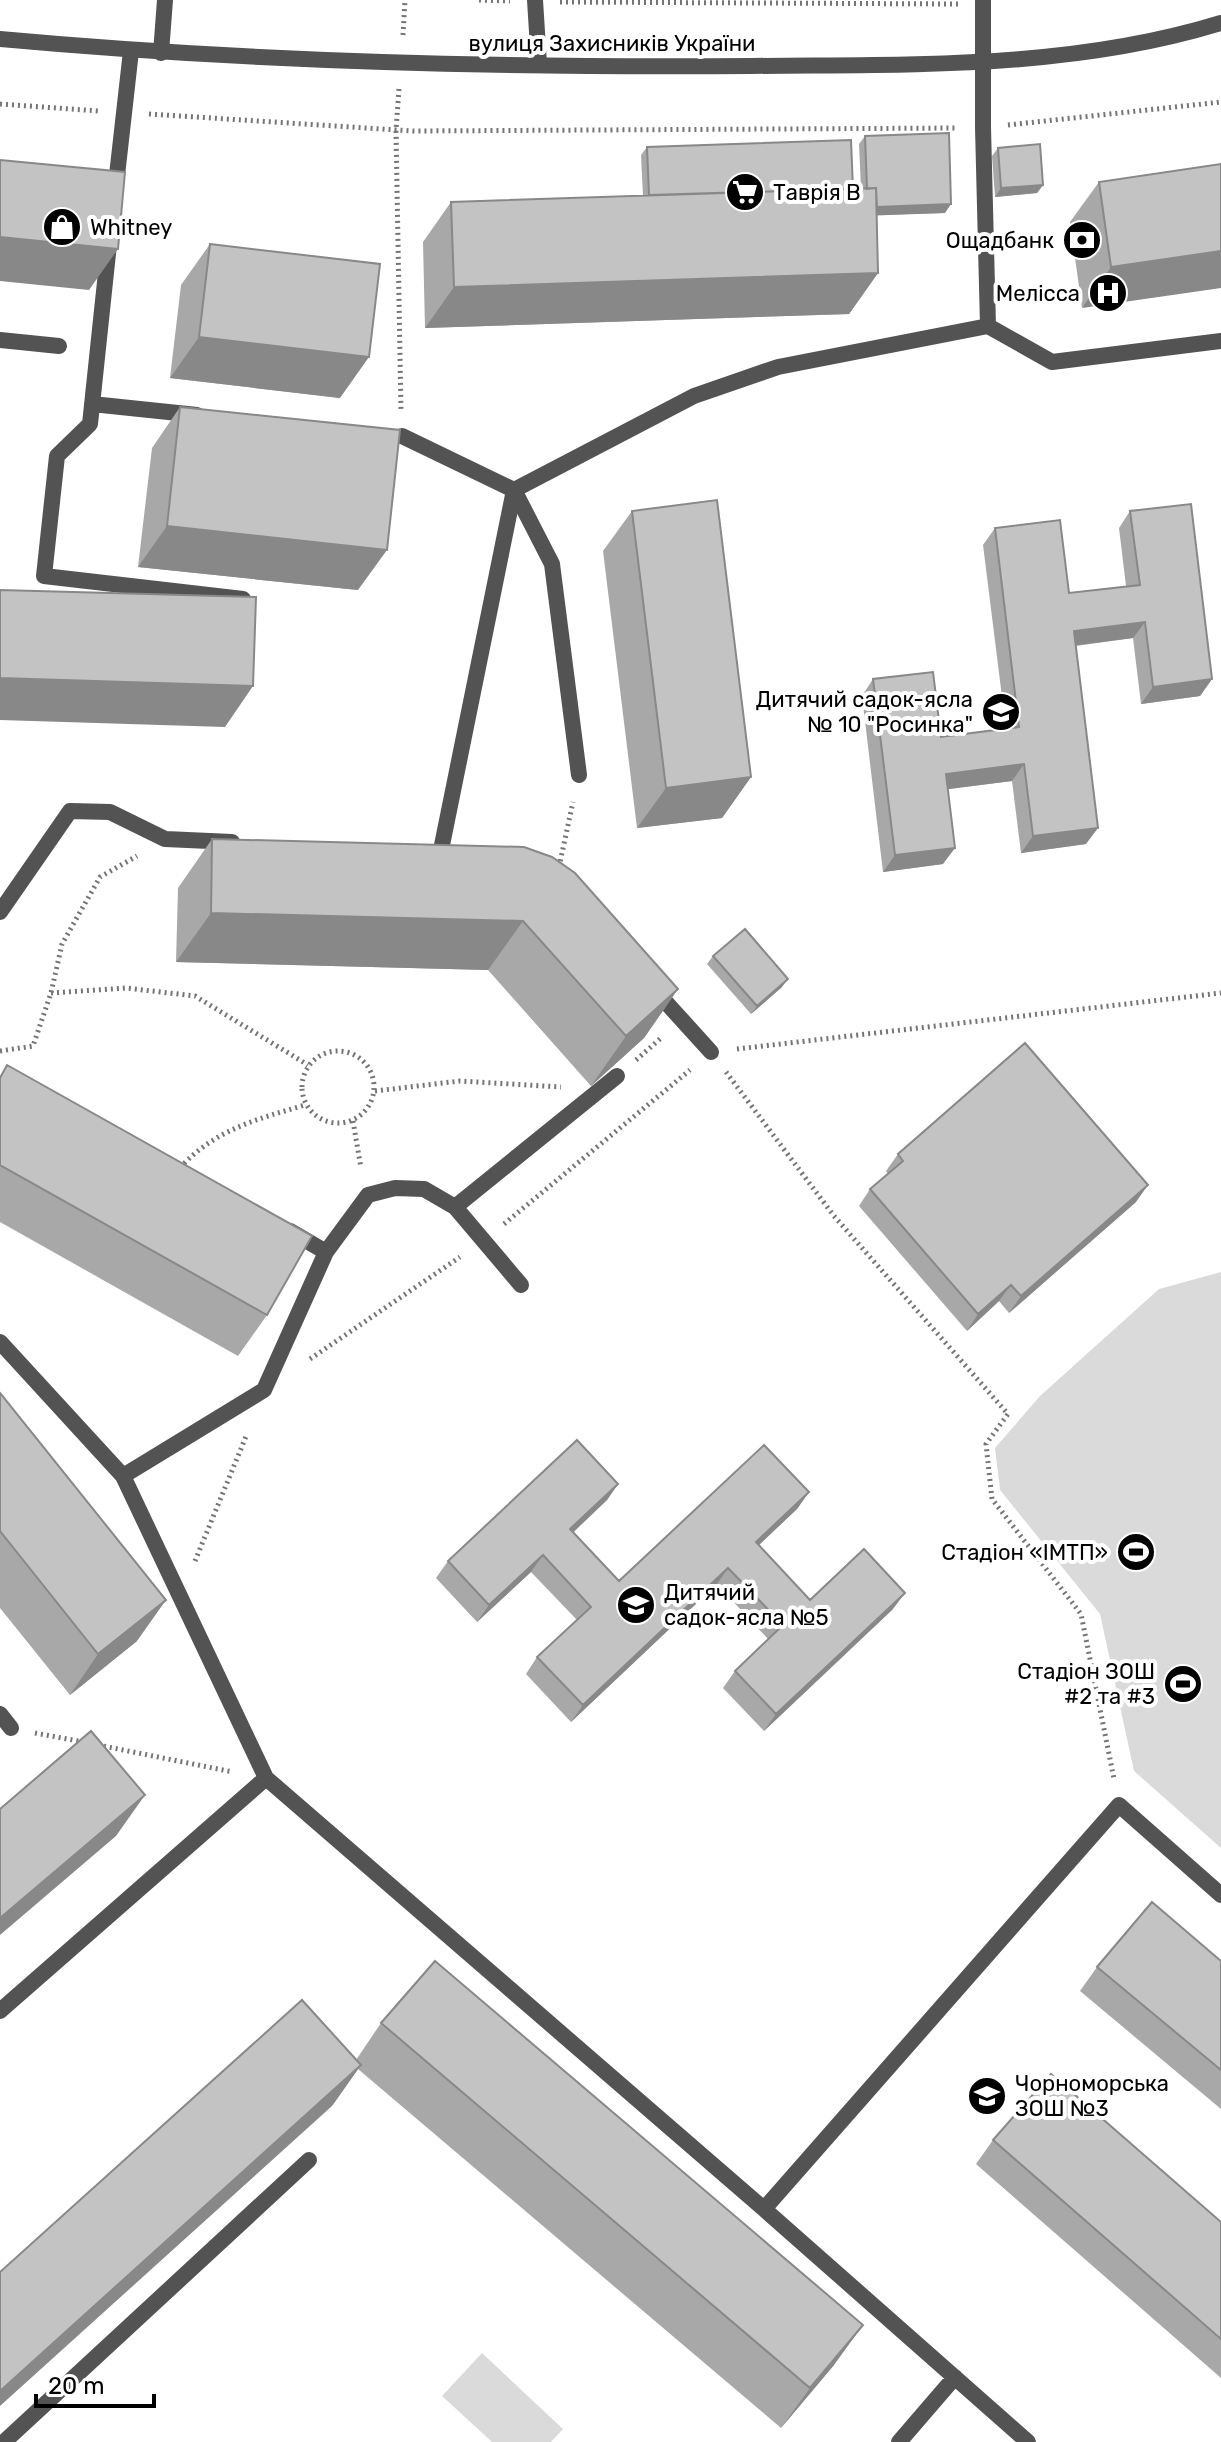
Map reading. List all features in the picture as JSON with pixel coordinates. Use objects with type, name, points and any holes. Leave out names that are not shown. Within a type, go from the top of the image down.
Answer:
[{"type":"street","points":[[161,53],[165,0]]},
{"type":"street","points":[[535,1],[539,64]]},
{"type":"street","points":[[983,2],[988,326]]},
{"type":"street","name":"вулиця Захисників України","points":[[0,39],[161,53],[401,63],[692,66],[983,64],[1086,54],[1221,23]]},
{"type":"street","points":[[131,51],[90,424],[57,456],[44,576],[248,599]]},
{"type":"street","points":[[514,490],[694,396],[778,367],[988,326],[1052,362],[1221,341]]},
{"type":"street","points":[[0,340],[59,346]]},
{"type":"street","points":[[92,404],[214,417]]},
{"type":"street","points":[[402,436],[514,490],[552,564],[579,775]]},
{"type":"street","points":[[440,850],[514,490]]},
{"type":"street","points":[[0,912],[70,811],[110,812],[165,839],[242,842]]},
{"type":"street","points":[[640,973],[711,1052]]},
{"type":"street","points":[[455,1207],[617,1076]]},
{"type":"street","points":[[123,1476],[264,1390],[326,1252],[368,1195],[395,1188],[424,1189],[455,1207],[521,1285]]},
{"type":"street","points":[[273,1221],[326,1252]]},
{"type":"street","points":[[0,1342],[123,1476],[266,1778],[1028,2442]]},
{"type":"street","points":[[0,1714],[11,1728]]},
{"type":"street","points":[[0,2011],[266,1778]]},
{"type":"street","points":[[764,2209],[1119,1805],[1221,1895]]},
{"type":"street","points":[[4,2442],[309,2160]]},
{"type":"street","points":[[899,2442],[955,2377]]},
{"type":"path","points":[[402,436],[396,130],[405,0]]},
{"type":"path","points":[[479,0],[983,2]]},
{"type":"path","points":[[0,104],[396,130],[983,127],[1221,102]]},
{"type":"path","points":[[556,879],[579,775]]},
{"type":"path","points":[[0,1051],[33,1046],[51,993],[62,944],[100,877],[165,839]]},
{"type":"path","points":[[51,993],[126,988],[195,996],[308,1065]]},
{"type":"path","points":[[181,1596],[264,1390],[483,1241],[711,1052],[1221,993]]},
{"type":"path","points":[[617,1076],[683,1020]]},
{"type":"path","points":[[342,1050],[360,1057],[372,1071],[375,1091],[368,1109],[353,1121],[335,1124],[318,1118],[305,1105],[301,1085],[308,1065],[323,1053],[342,1050]]},
{"type":"path","points":[[711,1052],[834,1216],[1008,1414],[986,1444],[992,1499],[1081,1614],[1119,1805]]},
{"type":"path","points":[[375,1091],[460,1081],[558,1086],[596,1092]]},
{"type":"path","points":[[179,1168],[194,1152],[238,1125],[305,1105]]},
{"type":"path","points":[[353,1121],[368,1195]]},
{"type":"path","points":[[11,1728],[266,1778]]},
{"type":"shaded area","name":"Стадіон «ІМТП»","points":[[1221,1272],[1221,1848],[1134,1771],[1100,1614],[1000,1490],[995,1448],[1040,1396],[1159,1289]]},
{"type":"shaded area","points":[[482,2353],[563,2429],[551,2442],[492,2442],[442,2396]]},
{"type":"building","points":[[949,133],[951,204],[877,207],[876,188],[867,189],[865,136]]},
{"type":"building","points":[[851,140],[853,189],[649,195],[647,147]]},
{"type":"building","points":[[1040,144],[1043,185],[1001,188],[998,148]]},
{"type":"building","points":[[0,160],[125,172],[118,249],[0,237]]},
{"type":"building","points":[[1221,164],[1221,251],[1111,267],[1099,182]]},
{"type":"building","points":[[876,188],[878,273],[454,287],[451,202]]},
{"type":"building","points":[[210,244],[380,264],[369,357],[199,337]]},
{"type":"building","points":[[180,407],[400,430],[387,550],[167,526]]},
{"type":"building","points":[[717,500],[751,777],[666,788],[632,511]]},
{"type":"building","points":[[1191,504],[1212,679],[1153,687],[1145,622],[1074,631],[1098,828],[1033,836],[1024,764],[946,774],[955,848],[895,855],[873,679],[933,672],[941,737],[1019,727],[995,528],[1060,520],[1069,593],[1140,585],[1130,511]]},
{"type":"building","points":[[0,590],[256,597],[253,686],[0,678]]},
{"type":"building","points":[[212,839],[524,847],[552,857],[575,873],[678,989],[626,1036],[523,921],[211,913]]},
{"type":"building","points":[[745,929],[788,979],[757,1006],[713,956]]},
{"type":"building","points":[[1025,1043],[1148,1185],[1021,1296],[1011,1285],[978,1314],[870,1189],[903,1161],[898,1154]]},
{"type":"building","points":[[7,1065],[312,1236],[267,1315],[0,1165],[0,1078]]},
{"type":"building","points":[[0,1393],[166,1600],[98,1654],[0,1531]]},
{"type":"building","points":[[577,1440],[618,1484],[570,1529],[619,1581],[764,1445],[809,1492],[756,1542],[810,1600],[864,1549],[905,1593],[776,1714],[735,1671],[783,1625],[728,1568],[583,1705],[537,1657],[591,1607],[543,1555],[489,1605],[448,1561]]},
{"type":"building","points":[[91,1731],[145,1795],[0,1918],[0,1809]]},
{"type":"building","points":[[1152,1902],[1221,1961],[1221,2070],[1097,1967]]},
{"type":"building","points":[[435,1961],[863,2325],[810,2388],[381,2023]]},
{"type":"building","points":[[302,2000],[361,2065],[0,2391],[0,2272]]},
{"type":"building","points":[[1051,2074],[1221,2222],[1221,2339],[993,2140]]},
{"type":"place","name":"Таврія В","points":[[745,192]]},
{"type":"place","name":"Whitney","points":[[62,227]]},
{"type":"place","name":"Ощадбанк","points":[[1082,240]]},
{"type":"place","name":"Мелісса","points":[[1108,293]]},
{"type":"place","name":"Дитячий садок-ясла № 10 \"Росинка\"","points":[[1001,712]]},
{"type":"place","name":"Стадіон «ІМТП»","points":[[1136,1552]]},
{"type":"place","name":"Дитячий садок-ясла №5","points":[[636,1605]]},
{"type":"place","name":"Стадіон ЗОШ #2 та #3","points":[[1183,1684]]},
{"type":"place","name":"Чорноморська ЗОШ №3","points":[[987,2096]]}]
